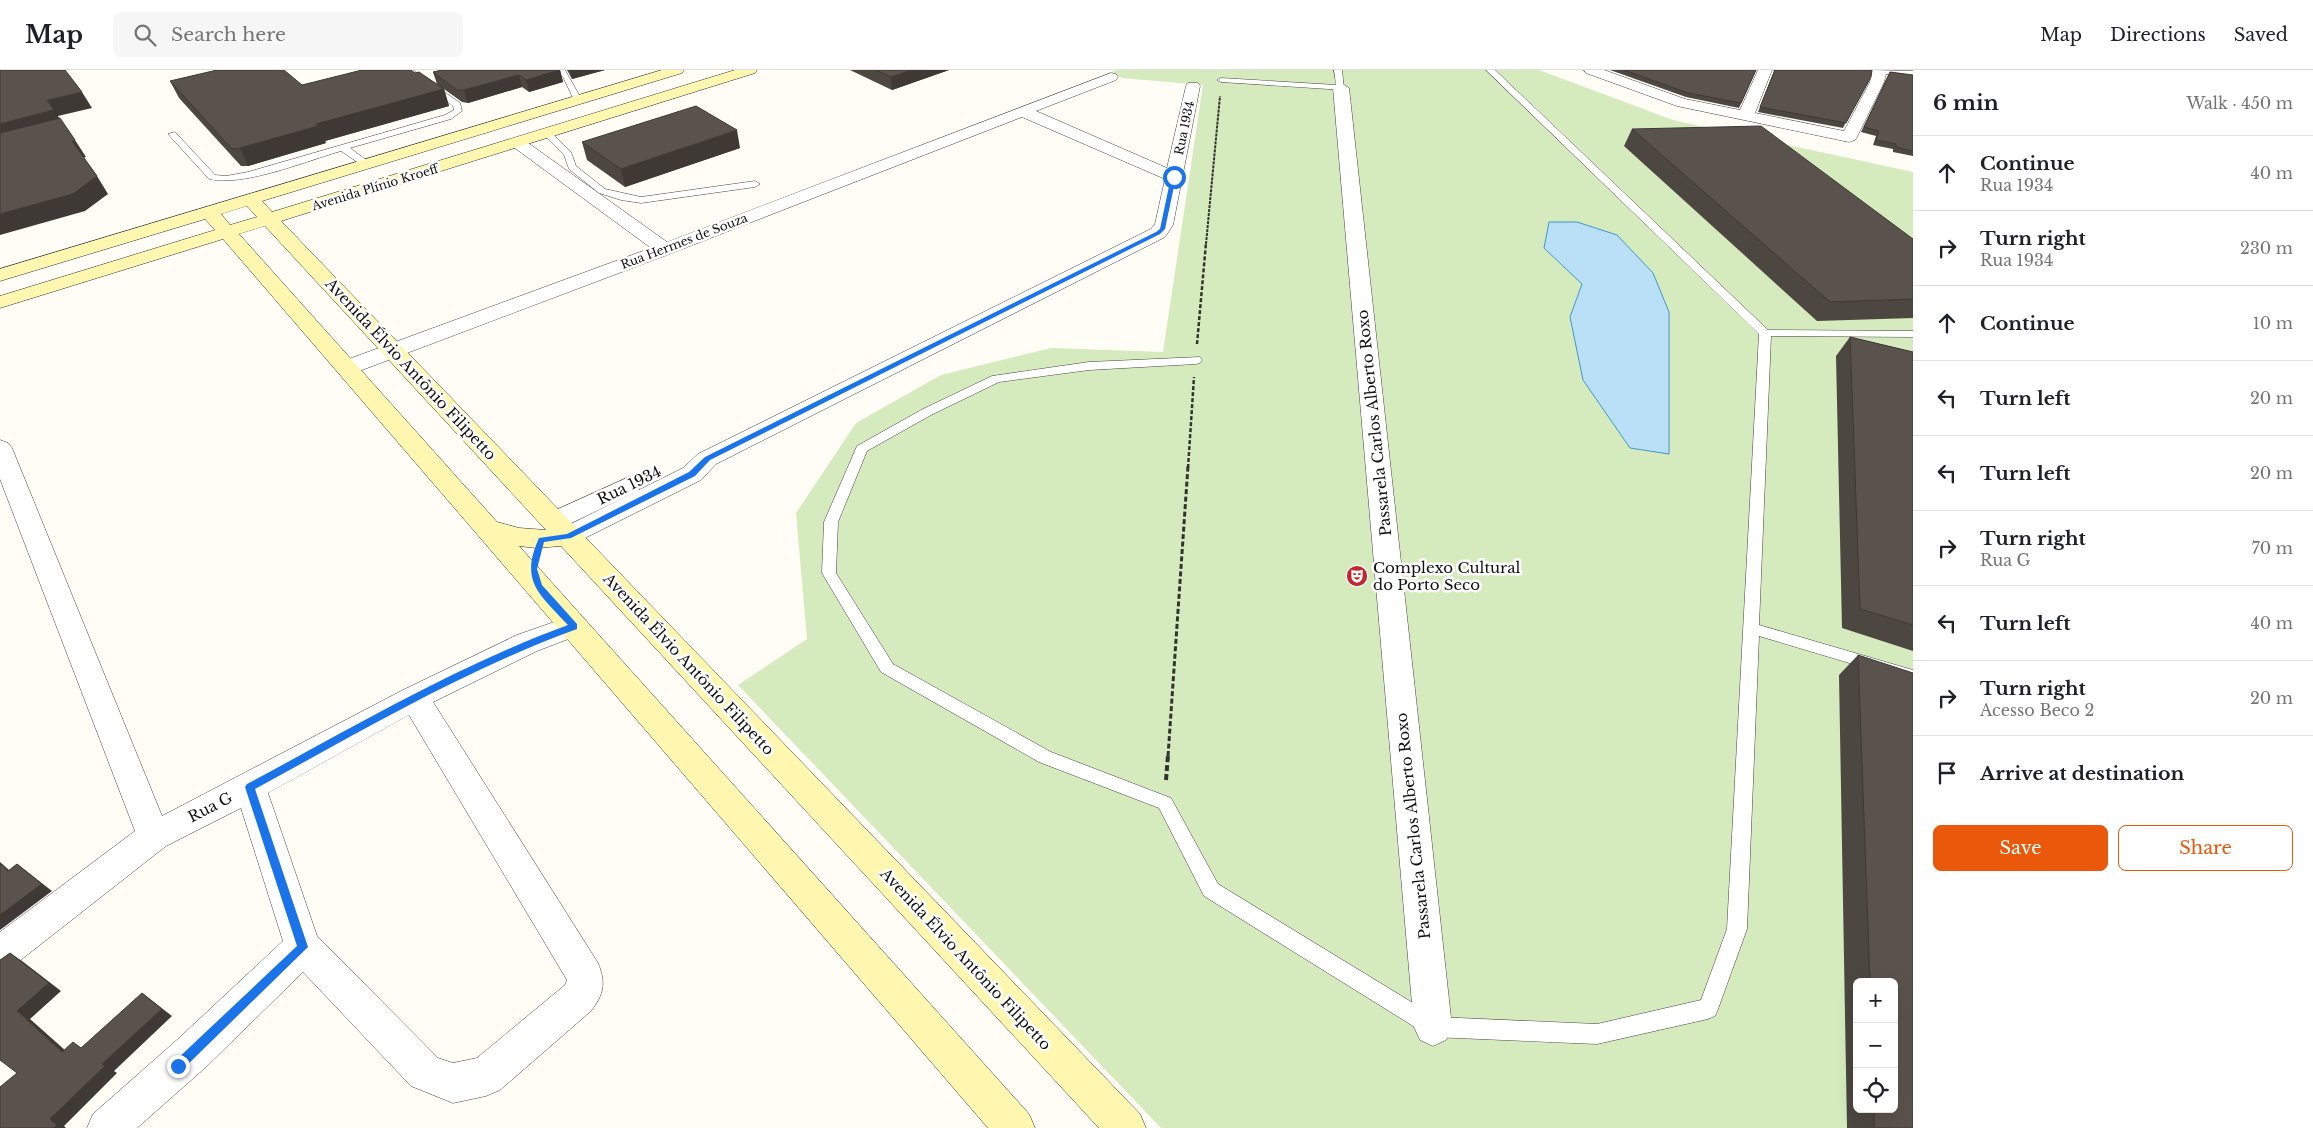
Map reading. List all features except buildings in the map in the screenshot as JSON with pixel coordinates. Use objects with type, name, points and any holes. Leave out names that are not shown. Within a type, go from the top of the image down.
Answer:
[{"type":"main road","name":"Avenida Plínio Kroeff","points":[[0,275],[677,70]]},
{"type":"main road","name":"Avenida Plínio Kroeff","points":[[0,302],[750,70]]},
{"type":"main road","name":"Avenida Élvio Antônio Filipetto","points":[[252,200],[394,351],[555,533],[1126,1128]]},
{"type":"main road","points":[[210,212],[1015,1128]]},
{"type":"main road","points":[[486,527],[516,538],[555,533]]},
{"type":"main road","points":[[538,586],[533,569],[555,533]]},
{"type":"street","points":[[1591,70],[1682,103],[1849,137],[1877,82],[1879,70]]},
{"type":"street","points":[[1746,115],[1765,70]]},
{"type":"street","points":[[1888,70],[1913,75]]},
{"type":"street","points":[[1637,88],[1648,76]]},
{"type":"street","name":"Rua Hermes de Souza","points":[[346,368],[664,249],[1111,77]]},
{"type":"street","name":"Passarela Carlos Alberto Roxo","points":[[1340,79],[1433,1027]]},
{"type":"street","name":"Rua 1934","points":[[555,533],[692,474],[707,459],[1158,233],[1162,229],[1193,86]]},
{"type":"street","points":[[1022,112],[1174,177]]},
{"type":"street","points":[[518,143],[664,249]]},
{"type":"street","points":[[0,448],[154,836]]},
{"type":"street","name":"Rua G","points":[[0,954],[154,836],[250,787],[414,698],[527,643],[574,626]]},
{"type":"street","points":[[250,787],[303,947],[425,1072],[453,1083],[486,1076],[578,998],[586,988],[585,976],[414,698]]},
{"type":"street","points":[[107,1128],[192,1053],[303,947]]},
{"type":"lane","points":[[172,134],[212,177],[226,179],[249,175],[448,117],[458,110],[457,105],[408,70]]},
{"type":"lane","points":[[560,70],[565,73],[570,83],[571,92],[578,100]]},
{"type":"lane","points":[[1490,70],[1765,334],[1913,334]]},
{"type":"lane","points":[[1221,80],[1340,79]]},
{"type":"lane","points":[[548,134],[568,154],[572,167],[602,191],[621,197],[641,200],[755,184]]},
{"type":"lane","points":[[342,148],[366,164]]},
{"type":"lane","points":[[1196,360],[1090,366],[996,379],[927,412],[862,449],[831,522],[829,573],[887,668],[1045,757],[1165,803],[1211,890],[1433,1027],[1597,1034],[1708,1009],[1737,929],[1765,334]]},
{"type":"lane","points":[[1751,628],[1913,676]]},
{"type":"path","points":[[1165,803],[1196,360],[1221,80]]},
{"type":"green space","name":"Complexo Cultural do Porto Seco","points":[[1117,70],[1539,70],[1673,120],[1913,172],[1913,1128],[1161,1128],[738,685],[807,639],[796,513],[856,423],[941,375],[1051,348],[1163,352],[1203,85],[1122,78],[1111,72]]},
{"type":"water","points":[[1549,222],[1577,222],[1617,235],[1653,273],[1669,312],[1669,454],[1630,448],[1583,380],[1570,317],[1582,284],[1544,248]]},
{"type":"place","name":"Complexo Cultural do Porto Seco","points":[[1357,576]]},
{"type":"route","points":[[178,1066],[303,947],[250,787],[414,698],[527,643],[574,626],[538,586],[533,569],[541,540],[568,536],[692,474],[707,459],[872,374],[1158,233],[1162,229],[1174,177]]}]
